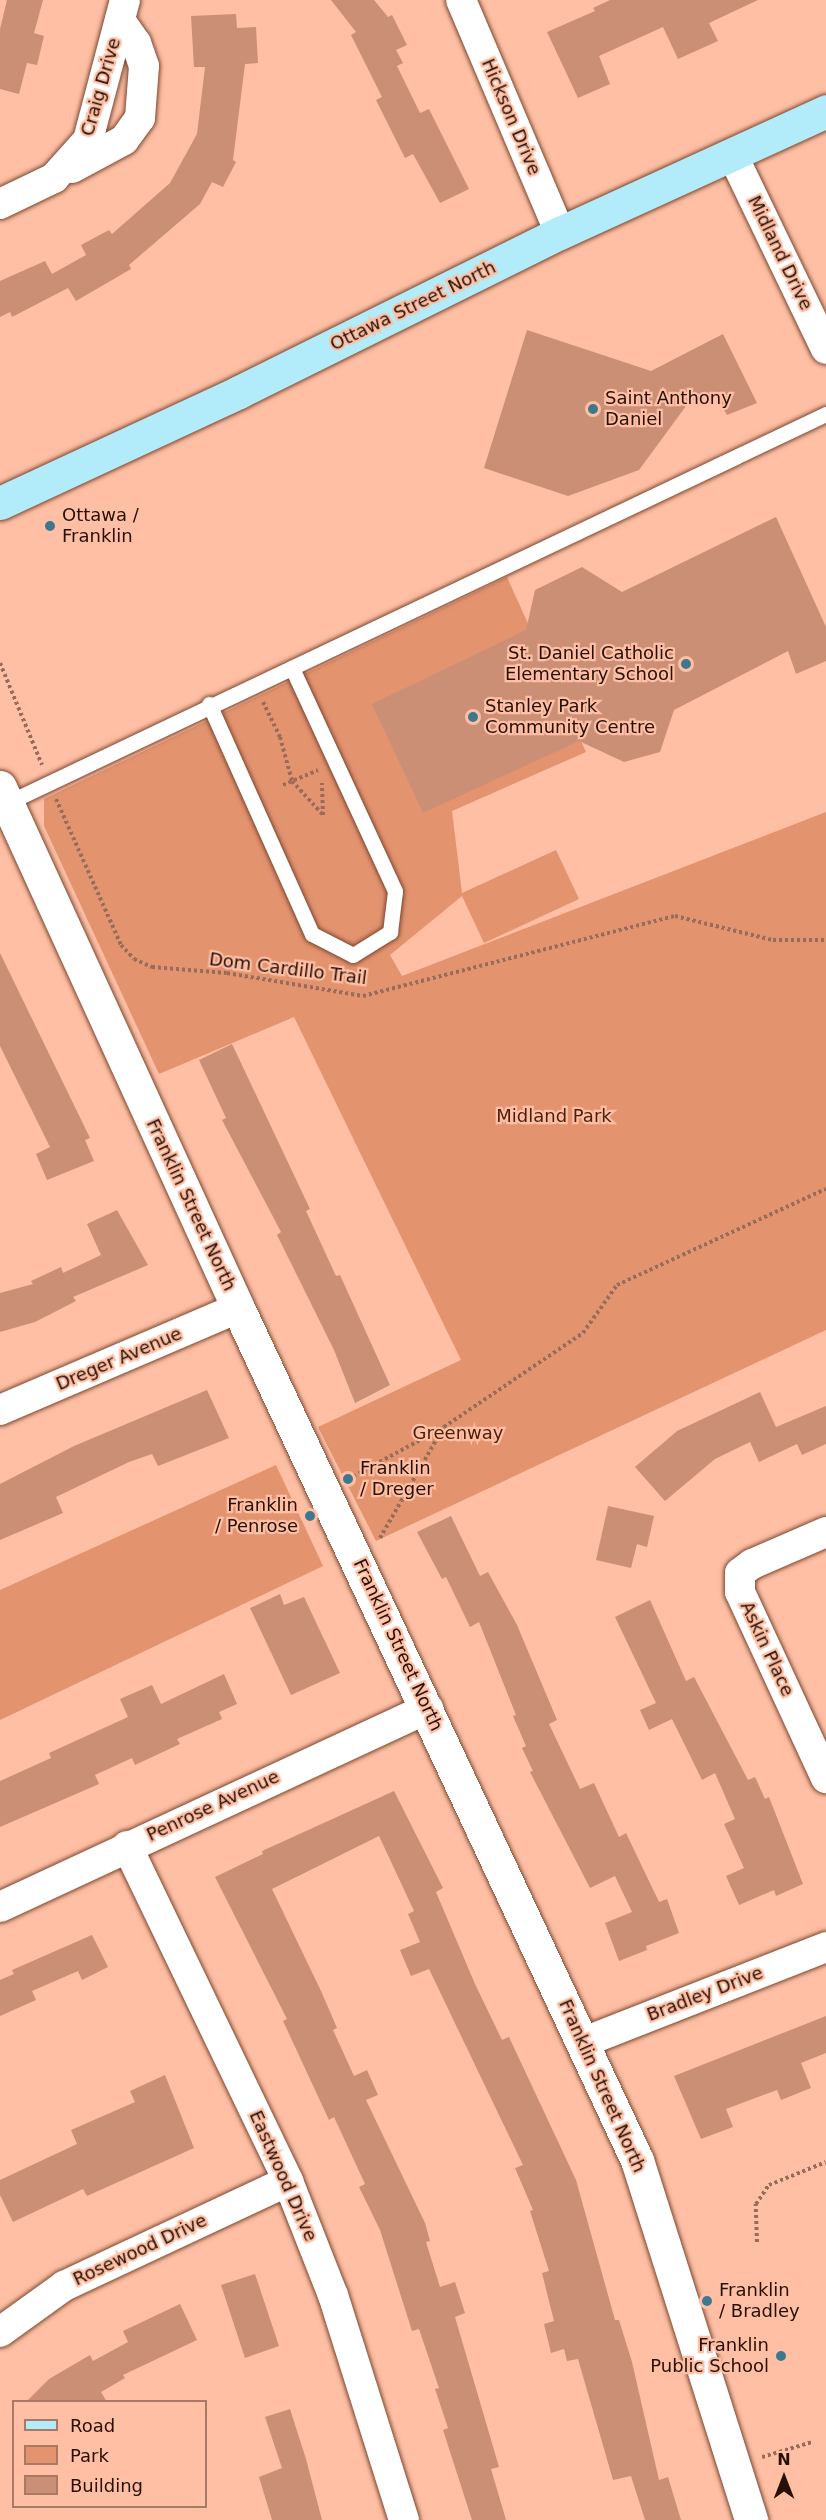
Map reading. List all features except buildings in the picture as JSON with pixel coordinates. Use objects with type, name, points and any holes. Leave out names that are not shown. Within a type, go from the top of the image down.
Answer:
[{"type":"main road","name":"Ottawa Street North","points":[[0,502],[239,392],[560,233],[734,156],[826,111]]},
{"type":"street","name":"Hickson Drive","points":[[461,0],[560,233]]},
{"type":"street","name":"Craig Drive","points":[[54,178],[88,140],[123,10]]},
{"type":"street","name":"Craig Drive","points":[[0,204],[124,140],[140,118],[144,66],[123,10]]},
{"type":"street","name":"Midland Drive","points":[[734,156],[826,349]]},
{"type":"street","name":"Franklin Street North","points":[[4,795],[238,1308],[428,1708],[637,2160],[751,2520]]},
{"type":"street","name":"Dreger Avenue","points":[[0,1410],[238,1308]]},
{"type":"street","name":"Askin Place","points":[[826,1532],[752,1564],[740,1574],[741,1592],[826,1778]]},
{"type":"street","name":"Penrose Avenue","points":[[0,1906],[428,1708]]},
{"type":"street","name":"Eastwood Drive","points":[[127,1846],[288,2181],[333,2295],[404,2520]]},
{"type":"street","name":"Bradley Drive","points":[[584,2042],[826,1947]]},
{"type":"street","name":"Rosewood Drive","points":[[0,2332],[64,2286],[288,2181]]},
{"type":"lane","points":[[4,795],[49,783],[209,704],[292,668],[826,414]]},
{"type":"lane","points":[[209,704],[312,934],[354,955],[390,932],[395,891],[328,766],[292,668]]},
{"type":"path","name":"Dom Cardillo Trail","points":[[0,663],[49,783],[121,945],[134,959],[152,967],[227,973],[363,996],[675,916],[773,940],[826,940]]},
{"type":"path","points":[[254,685],[280,737],[292,781],[323,815],[328,766],[292,781],[283,785]]},
{"type":"path","points":[[325,1491],[444,1427],[583,1333],[617,1285],[826,1189]]},
{"type":"path","points":[[381,1538],[444,1427]]},
{"type":"path","points":[[757,2242],[756,2204],[769,2185],[826,2162]]},
{"type":"path","points":[[762,2457],[812,2442]]},
{"type":"green space","points":[[507,577],[586,752],[452,811],[462,893],[556,850],[579,899],[484,943],[462,896],[390,955],[402,976],[826,812],[826,1330],[376,1541],[318,1427],[461,1360],[294,1017],[159,1074],[44,826],[44,799]]},
{"type":"green space","points":[[276,1465],[323,1566],[0,1720],[0,1590]]},
{"type":"place","name":"Saint Anthony Daniel","points":[[593,409]]},
{"type":"place","name":"Ottawa / Franklin","points":[[50,526]]},
{"type":"place","name":"St. Daniel Catholic Elementary School","points":[[686,664]]},
{"type":"place","name":"Stanley Park Community Centre","points":[[473,717]]},
{"type":"place","name":"Franklin / Dreger","points":[[348,1479]]},
{"type":"place","name":"Franklin / Penrose","points":[[310,1516]]},
{"type":"place","name":"Franklin / Bradley","points":[[707,2301]]},
{"type":"place","name":"Franklin Public School","points":[[781,2356]]},
{"type":"park label","name":"Midland Park","points":[[554,1116]]},
{"type":"park label","name":"Greenway","points":[[458,1433]]}]
